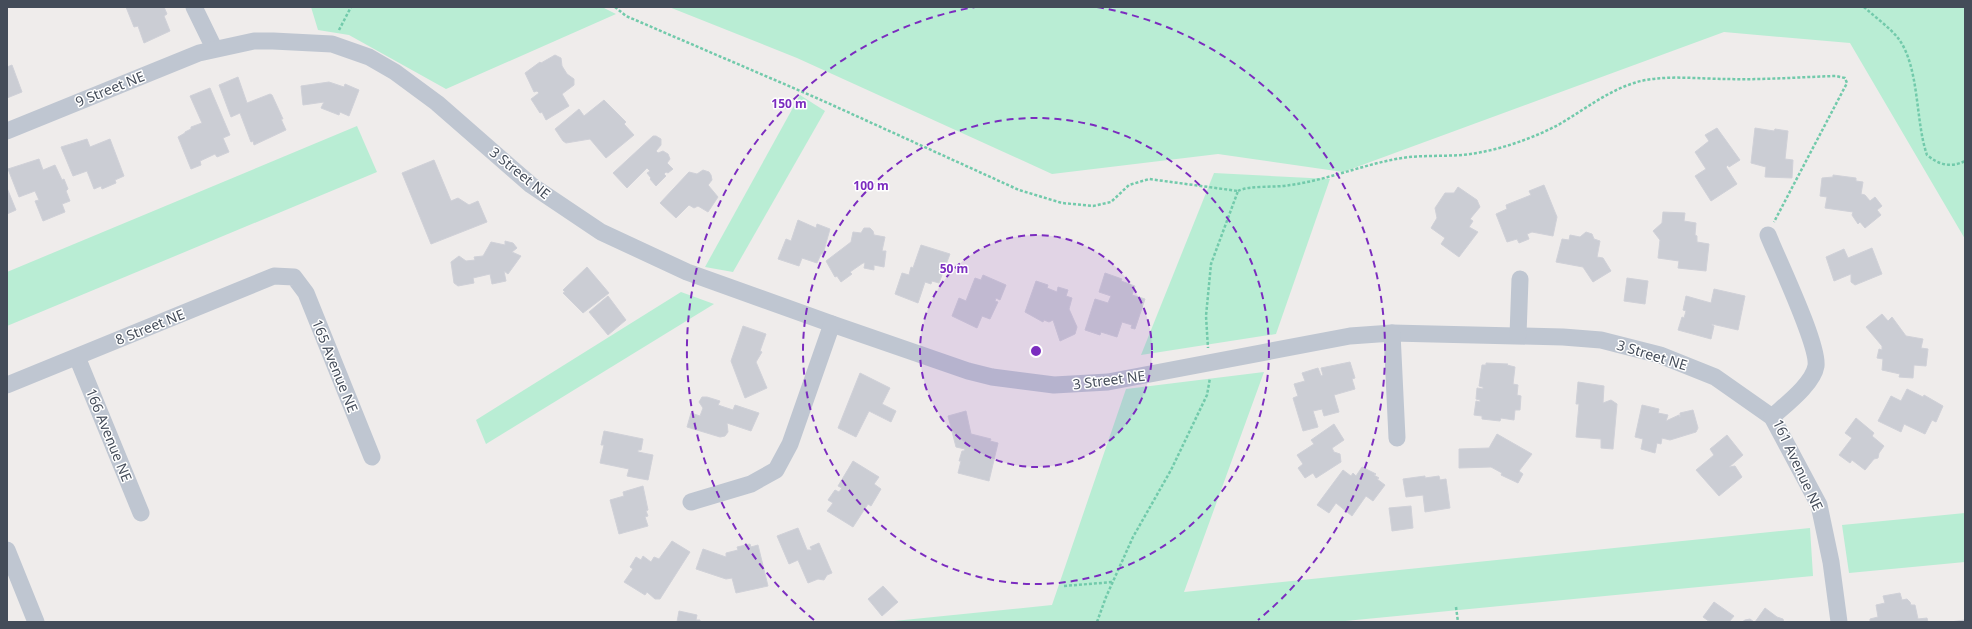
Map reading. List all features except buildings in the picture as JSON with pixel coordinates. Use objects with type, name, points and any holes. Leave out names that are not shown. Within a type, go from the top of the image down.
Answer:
[{"type":"street","points":[[194,7],[214,48]]},
{"type":"street","name":"3 Street NE","points":[[214,48],[254,41],[332,44],[369,57],[395,72],[437,103],[531,185],[601,232],[687,272],[968,371],[1016,381],[1054,385],[1089,384],[1126,380],[1350,336],[1392,333],[1518,335],[1601,340],[1660,355],[1715,377],[1772,417]]},
{"type":"street","name":"9 Street NE","points":[[7,131],[214,48]]},
{"type":"street","name":"161 Avenue NE","points":[[1768,235],[1814,346],[1816,367],[1807,384],[1772,417],[1819,505],[1831,562],[1839,622]]},
{"type":"street","name":"8 Street NE","points":[[7,385],[274,276],[294,277]]},
{"type":"street","name":"165 Avenue NE","points":[[294,277],[306,293],[372,457]]},
{"type":"street","points":[[1518,335],[1520,279]]},
{"type":"street","points":[[691,502],[751,484],[776,470],[790,444],[832,324]]},
{"type":"street","points":[[1392,333],[1398,438]]},
{"type":"street","name":"166 Avenue NE","points":[[77,357],[141,513]]},
{"type":"street","points":[[7,550],[36,622]]},
{"type":"path","points":[[332,44],[351,7]]},
{"type":"path","points":[[615,7],[626,16],[819,99],[1019,190],[1062,203],[1093,206],[1111,202],[1129,185],[1150,179],[1238,191],[1245,187],[1263,188],[1310,182],[1376,163],[1404,158],[1467,155],[1506,146],[1558,125],[1598,99],[1620,88],[1637,82],[1664,79],[1755,79],[1836,76],[1845,78],[1847,83],[1768,235]]},
{"type":"path","points":[[1864,7],[1898,38],[1904,48],[1911,72],[1927,155],[1942,165],[1959,164],[1965,161]]},
{"type":"path","points":[[1208,345],[1206,316],[1210,264],[1238,191]]},
{"type":"path","points":[[1097,622],[1100,611],[1133,537],[1171,470],[1206,395],[1210,385],[1210,375]]},
{"type":"path","points":[[1064,586],[1113,582]]},
{"type":"path","points":[[1456,607],[1458,622]]},
{"type":"green space","points":[[311,7],[602,7],[616,14],[446,89],[349,35],[318,30]]},
{"type":"green space","points":[[669,7],[1965,7],[1965,239],[1850,43],[1724,32],[1343,172],[1218,154],[1052,174],[797,58]]},
{"type":"green space","points":[[800,95],[825,111],[733,272],[705,267]]},
{"type":"green space","points":[[357,126],[377,172],[7,326],[7,272]]},
{"type":"green space","points":[[1214,173],[1330,179],[1276,334],[1141,355]]},
{"type":"green space","points":[[681,292],[714,304],[486,444],[476,420]]},
{"type":"green space","points":[[1264,372],[1184,592],[1810,528],[1813,576],[1335,622],[884,622],[1052,605],[1126,389]]},
{"type":"green space","points":[[1965,513],[1965,562],[1849,573],[1842,525]]}]
